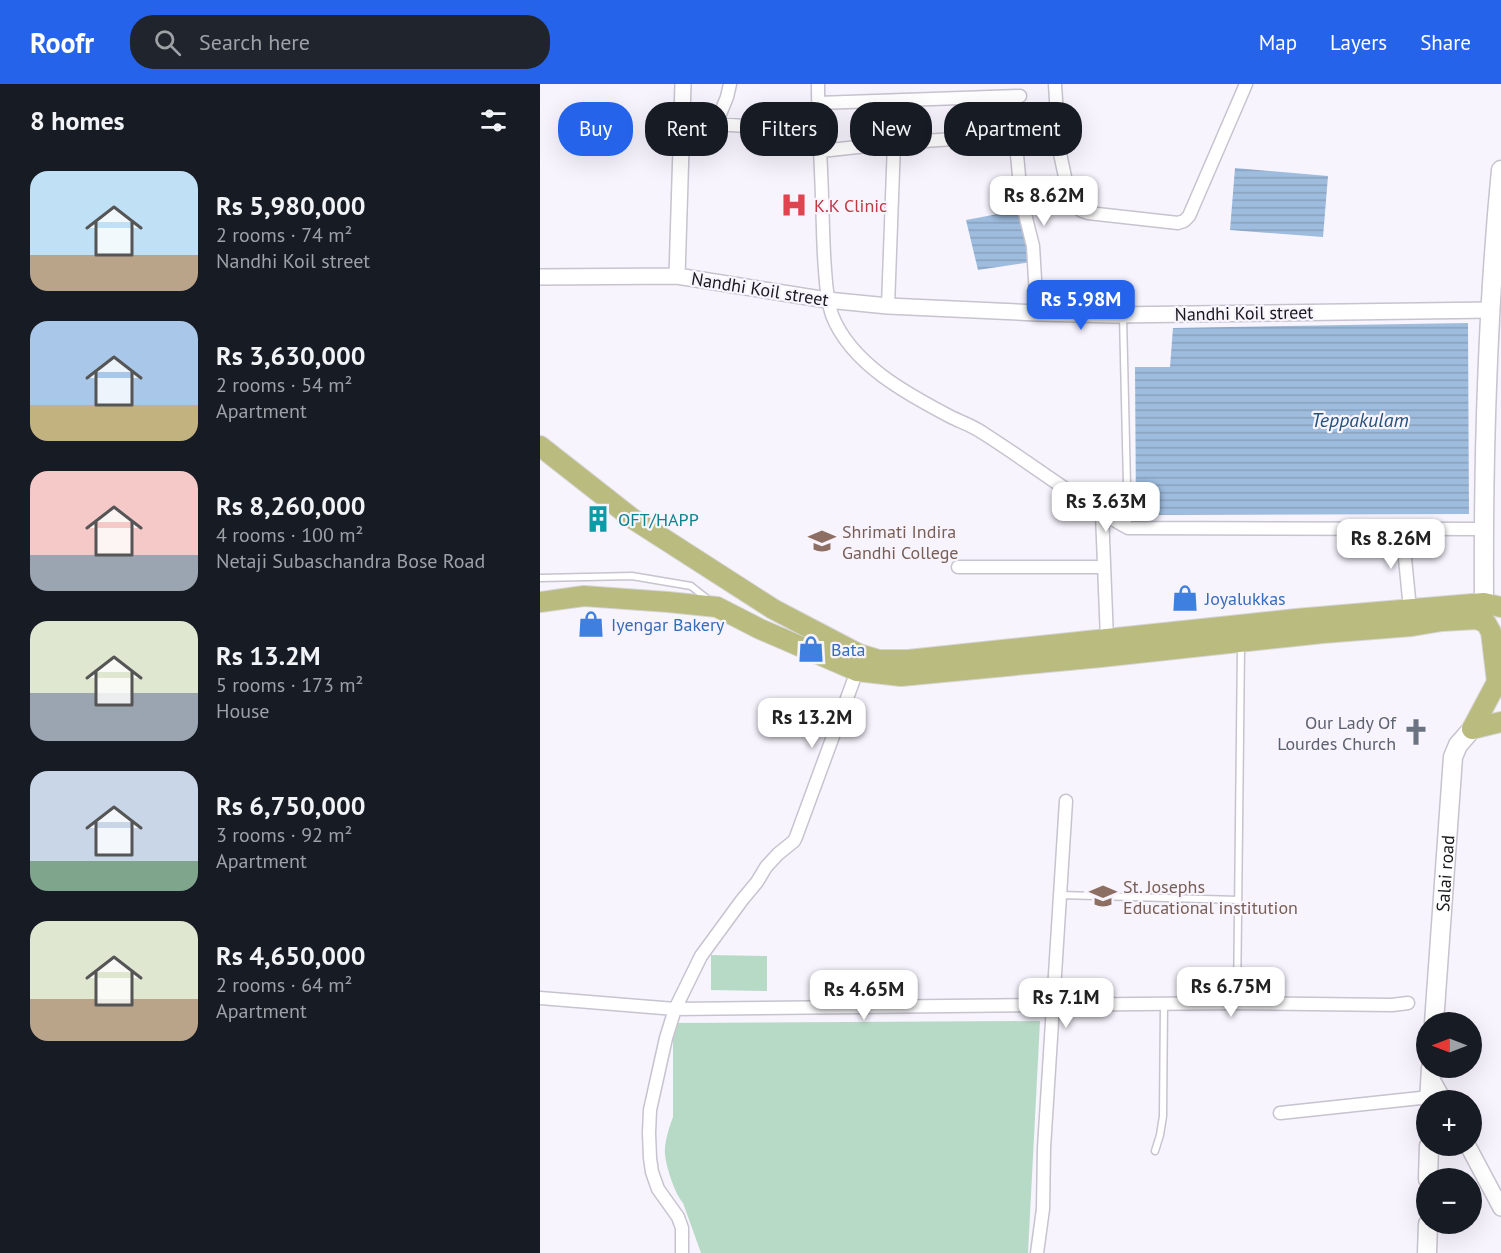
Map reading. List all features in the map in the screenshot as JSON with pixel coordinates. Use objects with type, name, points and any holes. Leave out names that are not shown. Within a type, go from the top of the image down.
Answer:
[{"type":"main road","points":[[540,446],[633,519],[773,609],[844,647],[879,660],[908,660],[1410,609],[1493,605],[1484,529],[1486,383],[1501,170]]},
{"type":"main road","points":[[540,602],[584,596],[717,607],[760,629],[857,671],[901,676],[1477,619],[1496,625],[1499,685],[1472,729]]},
{"type":"main road","points":[[760,629],[773,609]]},
{"type":"main road","points":[[1472,729],[1501,722]]},
{"type":"main road","name":"Salai road","points":[[1435,1012],[1453,757],[1458,745],[1472,729]]},
{"type":"main road","points":[[1427,1253],[1428,1234]]},
{"type":"street","points":[[682,84],[682,102]]},
{"type":"street","points":[[725,102],[729,84]]},
{"type":"street","points":[[818,84],[818,102]]},
{"type":"street","points":[[1055,84],[1059,149],[1072,204],[1088,213],[1180,223],[1190,216],[1246,84]]},
{"type":"street","points":[[838,102],[1020,96]]},
{"type":"street","points":[[932,140],[954,139],[1017,144],[1024,210],[1033,246],[1037,314]]},
{"type":"street","points":[[677,276],[680,156]]},
{"type":"street","points":[[821,156],[827,300],[837,326],[855,351],[902,390],[981,431],[1102,514],[1128,528],[1484,529]]},
{"type":"street","points":[[888,306],[894,156]]},
{"type":"street","name":"Nandhi Koil street","points":[[540,277],[677,276],[827,300],[888,306],[1037,314],[1491,310]]},
{"type":"street","points":[[1102,514],[1107,639]]},
{"type":"street","points":[[1402,528],[1410,609]]},
{"type":"street","points":[[958,567],[1104,567]]},
{"type":"street","points":[[682,1253],[682,1228],[678,1217],[658,1189],[652,1172],[649,1133],[652,1099],[666,1038],[675,1009],[701,956],[766,867],[794,841],[857,671]]},
{"type":"street","points":[[1037,1253],[1043,1209],[1052,1004],[1066,801]]},
{"type":"street","points":[[540,998],[675,1009],[1164,1003],[1392,1005],[1408,1003]]},
{"type":"street","points":[[1280,1113],[1416,1102]]},
{"type":"street","points":[[1473,1156],[1501,1208]]},
{"type":"lane","points":[[1123,314],[1128,528]]},
{"type":"lane","points":[[540,578],[632,576],[691,586],[717,607]]},
{"type":"lane","points":[[1237,1003],[1241,642]]},
{"type":"lane","points":[[1060,895],[1238,900]]},
{"type":"lane","points":[[1155,1151],[1161,1135],[1164,1116],[1164,1003]]},
{"type":"green space","points":[[711,955],[767,956],[767,991],[711,990]]},
{"type":"green space","points":[[1040,1021],[1028,1253],[701,1253],[683,1203],[671,1180],[665,1154],[666,1140],[673,1117],[673,1023]]},
{"type":"water","points":[[1235,168],[1328,176],[1323,237],[1230,230]]},
{"type":"water","points":[[1020,210],[1032,262],[978,270],[966,220]]},
{"type":"water","name":"Teppakulam","points":[[1468,323],[1469,514],[1136,515],[1135,367],[1170,367],[1173,328]]},
{"type":"place","name":"K.K Clinic","points":[[794,205]]},
{"type":"place","name":"OFT/HAPP","points":[[598,519]]},
{"type":"place","name":"Shrimati Indira Gandhi College","points":[[822,541]]},
{"type":"place","name":"Joyalukkas","points":[[1185,598]]},
{"type":"place","name":"Iyengar Bakery","points":[[591,624]]},
{"type":"place","name":"Bata","points":[[811,649]]},
{"type":"place","name":"Our Lady Of Lourdes Church","points":[[1416,732]]},
{"type":"place","name":"St. Josephs Educational institution","points":[[1103,896]]}]
